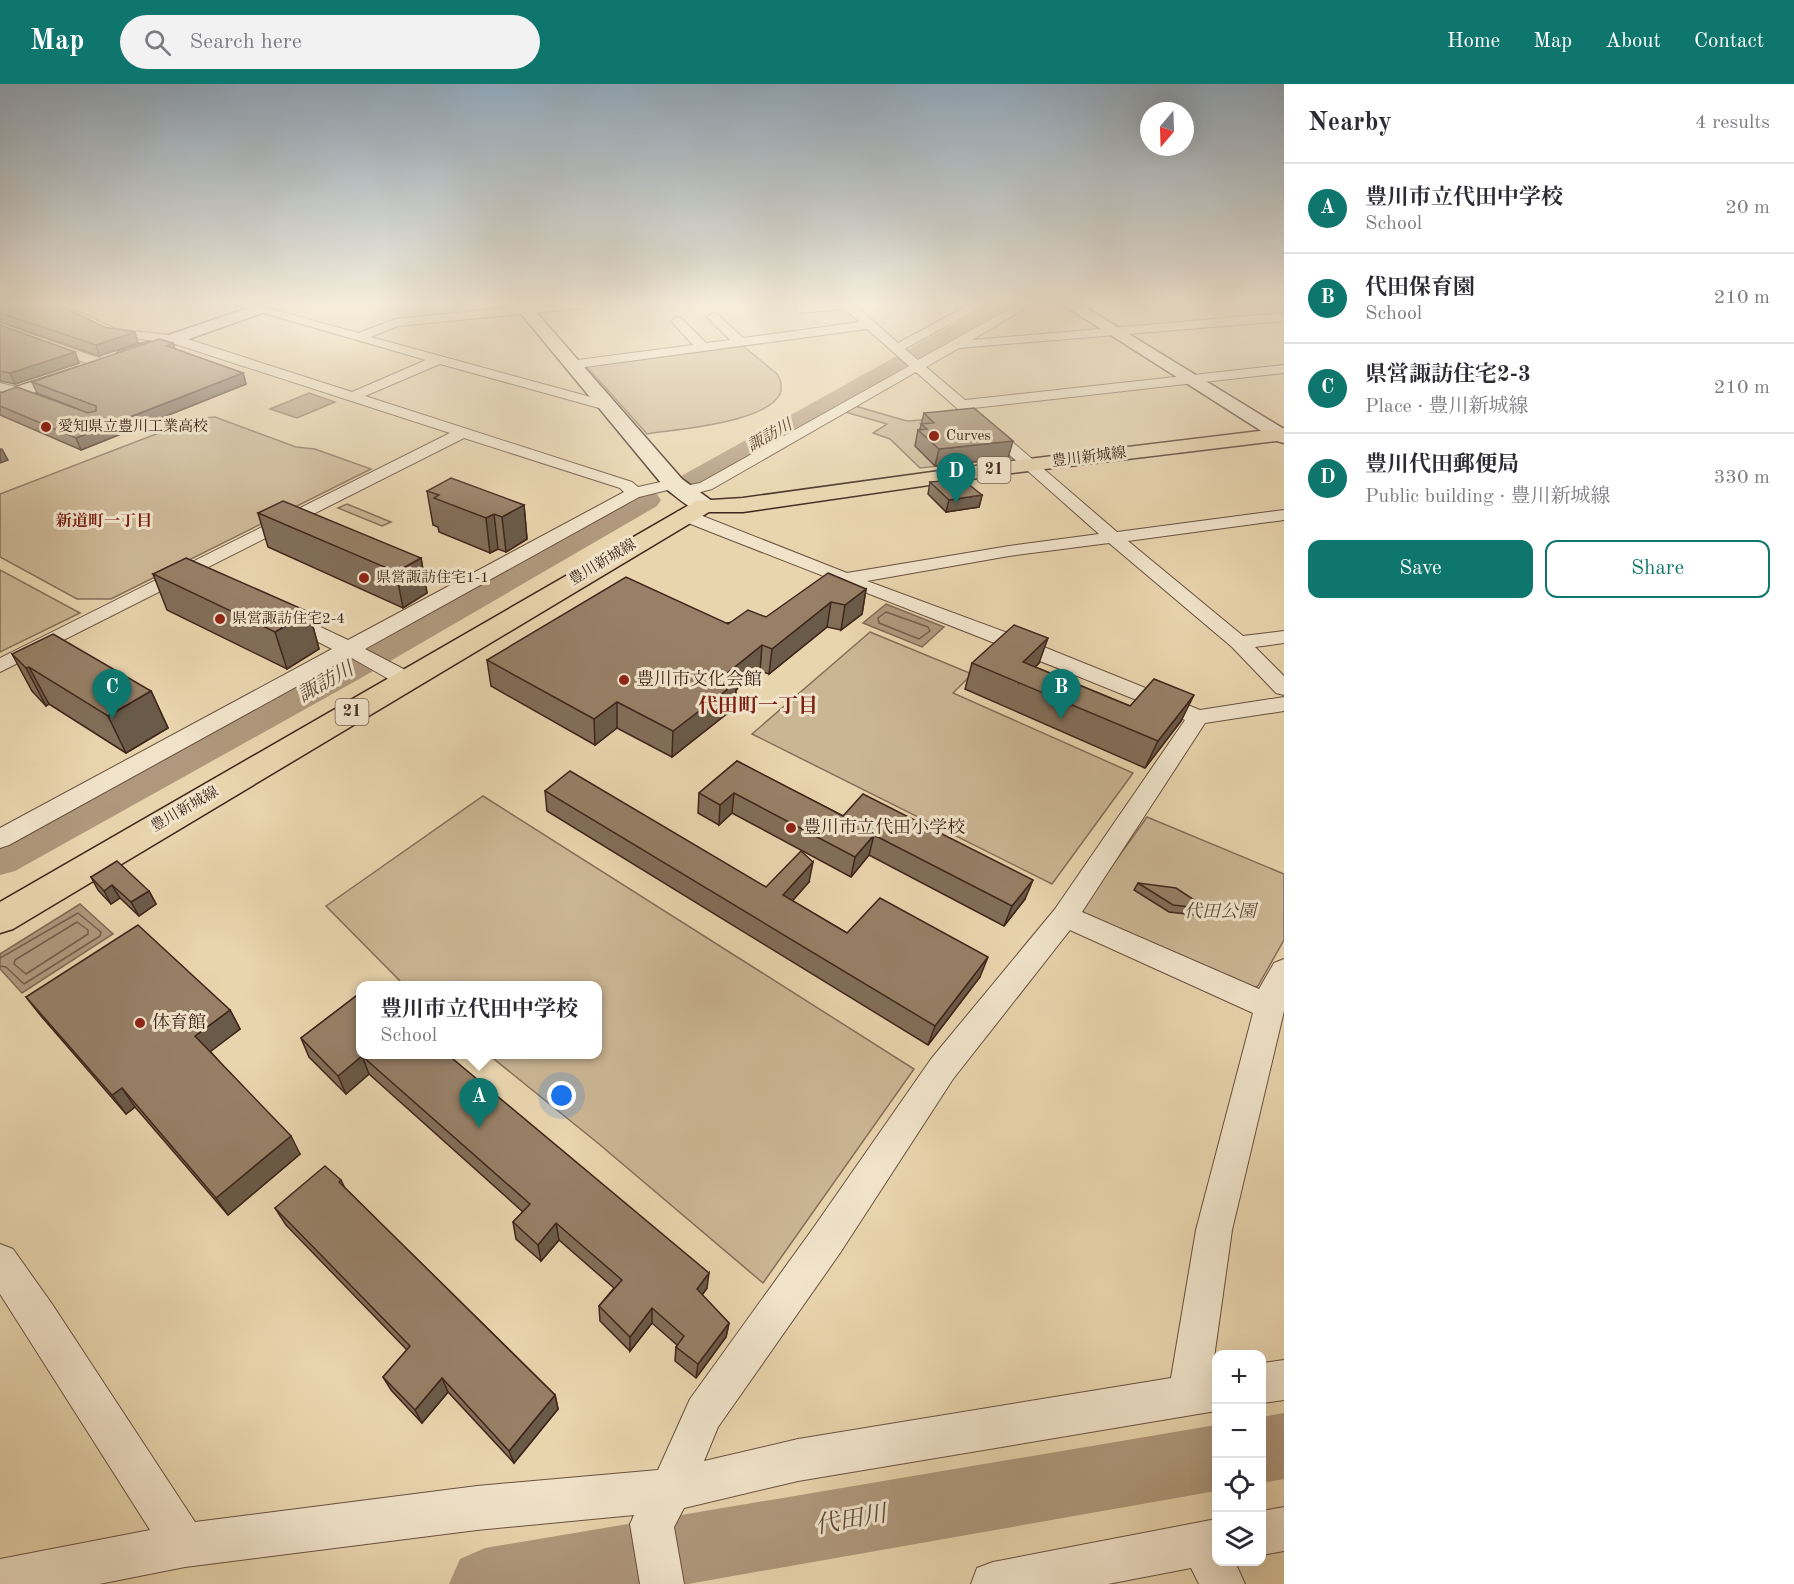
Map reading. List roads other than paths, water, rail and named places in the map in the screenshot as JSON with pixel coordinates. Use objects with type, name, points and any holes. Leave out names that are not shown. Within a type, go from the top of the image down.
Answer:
[{"type":"main road","name":"豊川新城線","points":[[0,898],[394,672],[688,499],[743,505],[1028,462],[1281,433]]},
{"type":"main road","name":"豊川新城線","points":[[0,919],[394,672]]},
{"type":"street","points":[[0,399],[72,374]]},
{"type":"street","points":[[285,374],[626,485],[634,493]]},
{"type":"street","points":[[354,396],[405,374]]},
{"type":"street","points":[[489,374],[604,405]]},
{"type":"street","points":[[578,374],[688,499]]},
{"type":"street","points":[[688,499],[881,374]]},
{"type":"street","points":[[926,374],[1239,643],[1284,688]]},
{"type":"street","points":[[1180,374],[1281,433]]},
{"type":"street","points":[[960,405],[1241,374]]},
{"type":"street","points":[[0,387],[19,392]]},
{"type":"street","points":[[0,666],[464,432]]},
{"type":"street","points":[[0,839],[355,651],[634,493],[688,499],[845,579],[1017,643],[1198,717],[1284,704]]},
{"type":"street","points":[[845,579],[923,564],[1112,536],[1284,515]]},
{"type":"street","points":[[189,571],[210,581]]},
{"type":"street","points":[[264,607],[394,672]]},
{"type":"street","points":[[1239,643],[1284,637]]},
{"type":"street","points":[[662,1584],[661,1507],[704,1413],[827,1240],[942,1069],[1065,916],[1198,717]]},
{"type":"street","points":[[1065,916],[1270,1007]]},
{"type":"street","points":[[0,1581],[185,1545],[477,1509],[661,1507],[798,1460],[1202,1393],[1214,1230],[1272,992],[1284,971]]},
{"type":"street","points":[[0,1262],[39,1317],[185,1545]]},
{"type":"street","points":[[1266,1382],[1284,1380]]},
{"type":"street","points":[[1266,1532],[1284,1529]]},
{"type":"street","points":[[993,1584],[1209,1543],[1223,1584]]},
{"type":"water","points":[[309,393],[335,402],[297,418],[270,409]]},
{"type":"water","points":[[886,604],[944,627],[922,647],[863,623]]},
{"type":"water","points":[[80,904],[113,934],[22,993],[0,969],[0,954]]},
{"type":"waterway","name":"諏訪川","points":[[692,480],[881,374]]},
{"type":"waterway","name":"諏訪川","points":[[0,860],[349,671],[648,500]]},
{"type":"waterway","name":"代田川","points":[[1266,1449],[1284,1446]]},
{"type":"waterway","name":"代田川","points":[[485,1584],[1212,1459]]},
{"type":"place","name":"愛知県立豊川工業高校","points":[[46,427]]},
{"type":"place","name":"Curves","points":[[934,436]]},
{"type":"place","name":"豊川代田郵便局","points":[[956,503]]},
{"type":"place","name":"県営諏訪住宅1-1","points":[[364,578]]},
{"type":"place","name":"県営諏訪住宅2-4","points":[[220,619]]},
{"type":"place","name":"豊川市文化会館","points":[[624,680]]},
{"type":"place","name":"県営諏訪住宅2-3","points":[[112,719]]},
{"type":"place","name":"代田保育園","points":[[1061,719]]},
{"type":"place","name":"豊川市立代田小学校","points":[[791,828]]},
{"type":"place","name":"体育館","points":[[140,1023]]},
{"type":"place","name":"豊川市立代田中学校","points":[[479,1128]]},
{"type":"district","name":"新道町一丁目","points":[[104,522]]},
{"type":"district","name":"代田町一丁目","points":[[758,707]]},
{"type":"park label","name":"代田公園","points":[[1220,912]]}]
